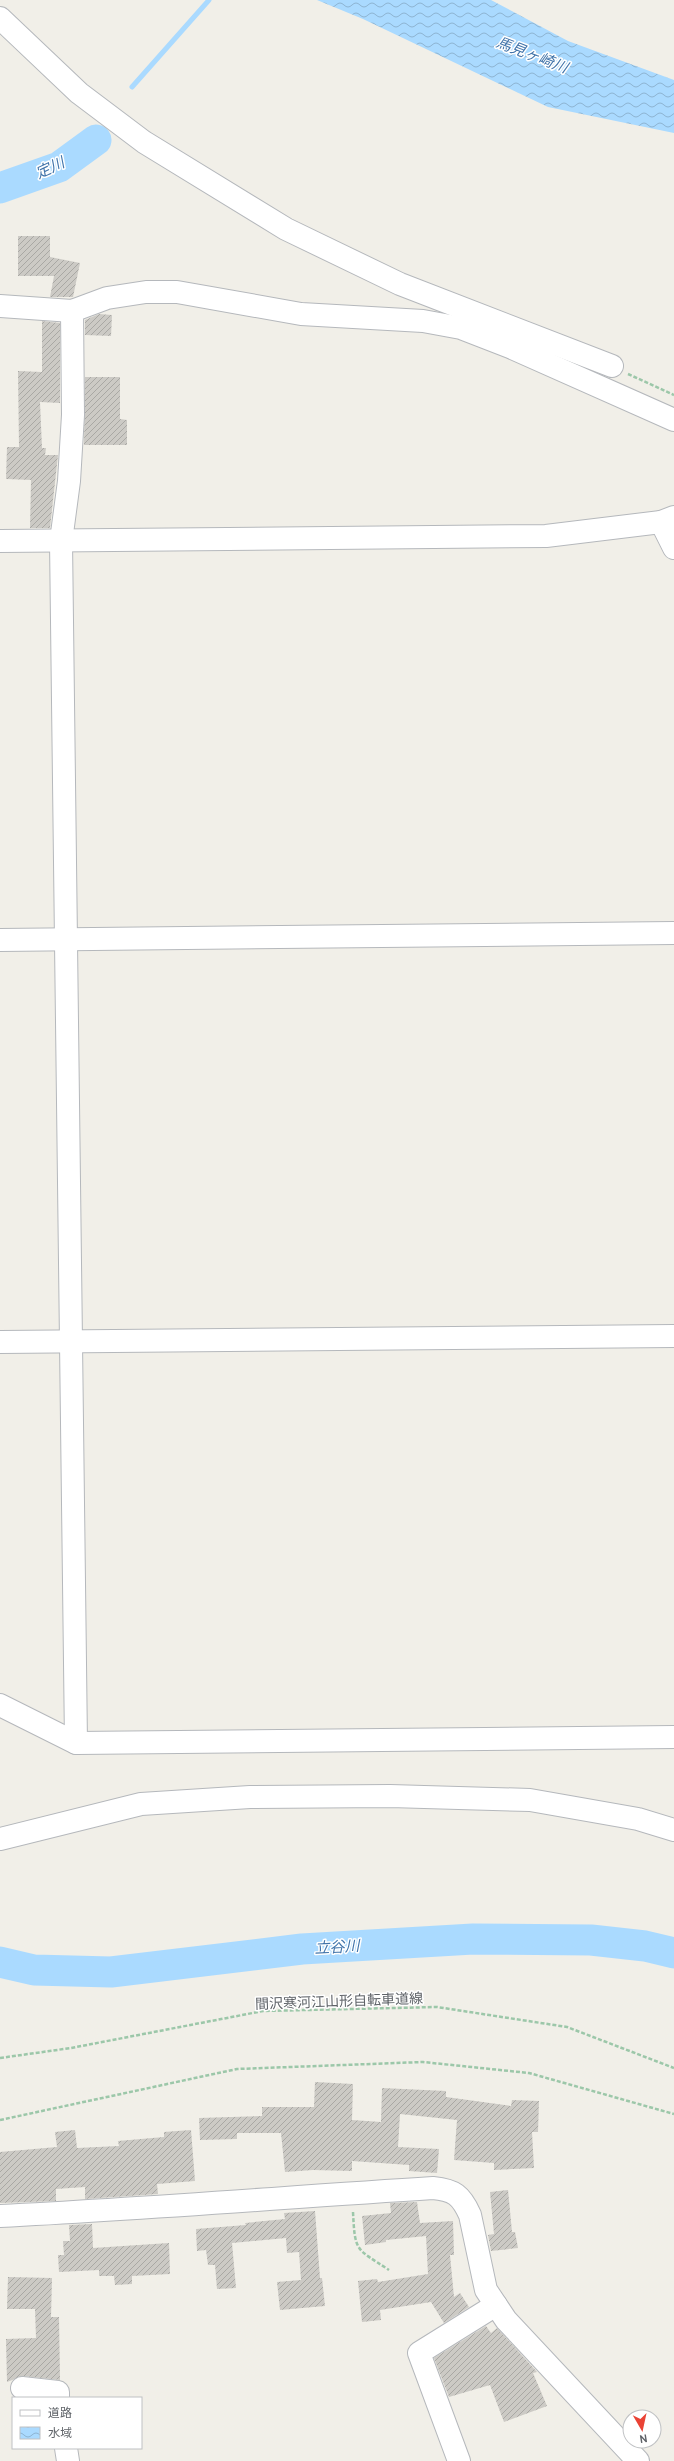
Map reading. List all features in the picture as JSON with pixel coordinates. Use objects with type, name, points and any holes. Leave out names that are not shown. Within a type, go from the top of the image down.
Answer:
[{"type":"lane","points":[[0,18],[79,93],[144,142],[286,229],[400,284],[612,366]]},
{"type":"lane","points":[[0,306],[72,311],[107,298],[146,292],[177,292],[218,297],[301,314],[423,321],[461,328],[510,346],[674,420]]},
{"type":"lane","points":[[72,311],[73,415],[69,481],[61,541],[76,1743]]},
{"type":"lane","points":[[0,541],[546,536],[667,520],[674,548]]},
{"type":"lane","points":[[0,940],[674,933]]},
{"type":"lane","points":[[0,1342],[674,1336]]},
{"type":"lane","points":[[0,1705],[76,1743],[674,1737]]},
{"type":"lane","points":[[0,1839],[142,1804],[250,1797],[390,1796],[530,1800],[638,1819],[674,1830]]},
{"type":"lane","points":[[0,2216],[106,2211],[433,2188],[450,2189],[466,2204],[470,2215],[486,2290],[506,2320],[638,2461]]},
{"type":"lane","points":[[459,2461],[419,2353],[496,2305]]},
{"type":"lane","points":[[22,2388],[58,2392],[58,2397]]},
{"type":"lane","points":[[66,2449],[68,2461]]},
{"type":"path","points":[[612,366],[674,395]]},
{"type":"path","name":"間沢寒河江山形自転車道線","points":[[0,2058],[71,2048],[264,2011],[437,2007],[567,2027],[674,2068]]},
{"type":"path","points":[[0,2120],[237,2069],[423,2062],[529,2073],[674,2114]]},
{"type":"path","points":[[351,2193],[355,2242],[360,2251],[390,2270]]},
{"type":"water","name":"馬見ヶ崎川","points":[[317,0],[491,0],[568,41],[674,80],[674,133],[548,107],[363,19]]},
{"type":"building","points":[[18,236],[50,236],[50,257],[80,263],[73,297],[50,297],[54,276],[18,276]]},
{"type":"building","points":[[99,314],[112,315],[111,336],[85,335],[85,320]]},
{"type":"building","points":[[42,321],[60,323],[60,403],[40,402],[42,448],[46,448],[45,455],[58,455],[50,528],[30,528],[31,480],[6,479],[7,447],[19,447],[18,371],[42,372]]},
{"type":"building","points":[[85,377],[120,377],[120,419],[127,420],[127,445],[84,445]]},
{"type":"building","points":[[315,2082],[353,2084],[352,2120],[381,2122],[382,2088],[446,2091],[446,2097],[511,2106],[512,2100],[539,2101],[538,2132],[532,2132],[534,2168],[494,2170],[494,2163],[454,2160],[457,2120],[400,2114],[398,2147],[439,2149],[437,2173],[409,2171],[409,2165],[352,2161],[352,2171],[313,2170],[285,2172],[281,2133],[237,2133],[237,2139],[200,2140],[199,2118],[262,2116],[262,2107],[314,2107]]},
{"type":"building","points":[[75,2130],[77,2148],[119,2146],[118,2141],[164,2137],[164,2132],[191,2130],[195,2181],[157,2184],[158,2194],[85,2199],[85,2187],[56,2189],[56,2201],[0,2203],[0,2152],[57,2147],[55,2132]]},
{"type":"building","points":[[508,2190],[512,2232],[515,2232],[518,2248],[491,2251],[488,2235],[494,2234],[490,2192]]},
{"type":"building","points":[[417,2202],[420,2223],[453,2221],[454,2255],[450,2255],[454,2297],[460,2293],[469,2307],[444,2323],[431,2302],[380,2310],[381,2320],[362,2322],[358,2281],[377,2279],[378,2282],[428,2274],[426,2236],[386,2240],[386,2242],[365,2245],[362,2216],[391,2213],[390,2203]]},
{"type":"building","points":[[315,2211],[320,2278],[322,2278],[325,2306],[280,2310],[277,2282],[301,2280],[299,2252],[287,2253],[286,2238],[232,2243],[236,2288],[217,2289],[215,2265],[208,2265],[206,2250],[197,2251],[196,2229],[246,2225],[245,2223],[285,2219],[284,2213]]},
{"type":"building","points":[[92,2224],[93,2248],[169,2243],[170,2274],[132,2276],[132,2284],[115,2285],[114,2276],[99,2276],[99,2270],[59,2272],[58,2255],[64,2255],[63,2241],[70,2241],[69,2225]]},
{"type":"building","points":[[8,2277],[52,2278],[51,2317],[59,2317],[60,2380],[23,2376],[7,2382],[6,2339],[36,2338],[35,2309],[7,2309]]},
{"type":"building","points":[[486,2326],[491,2333],[497,2328],[537,2372],[533,2373],[547,2406],[504,2422],[490,2385],[449,2397],[434,2358]]},
{"type":"waterway","points":[[132,87],[209,0]]},
{"type":"waterway","name":"定川","points":[[0,188],[59,167],[96,140]]},
{"type":"waterway","name":"立谷川","points":[[0,1962],[34,1970],[111,1972],[302,1949],[473,1939],[591,1940],[645,1946],[674,1953]]}]
